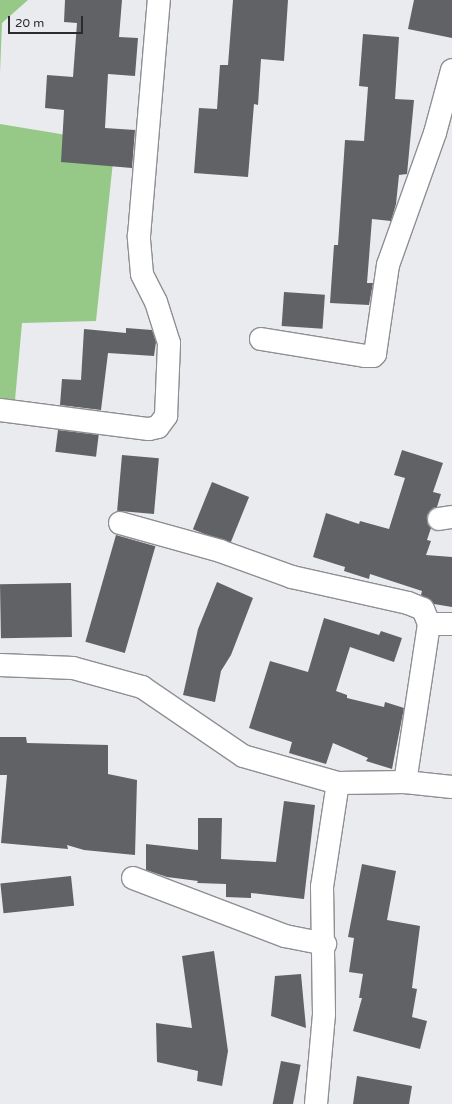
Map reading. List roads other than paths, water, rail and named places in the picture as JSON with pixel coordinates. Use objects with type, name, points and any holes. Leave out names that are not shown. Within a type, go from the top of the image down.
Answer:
[{"type":"street","points":[[0,410],[149,429],[158,427],[166,416],[169,343],[156,302],[142,274],[139,236],[159,0]]},
{"type":"street","points":[[261,339],[365,356],[373,356],[376,354],[388,265],[435,133],[452,70]]},
{"type":"street","points":[[120,522],[220,551],[298,578],[408,602],[423,609],[429,624],[405,782]]},
{"type":"street","points":[[429,624],[452,624]]},
{"type":"street","points":[[0,665],[73,668],[142,687],[243,756],[338,783],[405,782],[452,787]]},
{"type":"street","points":[[316,1104],[324,1014],[325,944],[322,887],[338,783]]},
{"type":"street","points":[[134,878],[285,936],[325,944]]}]
